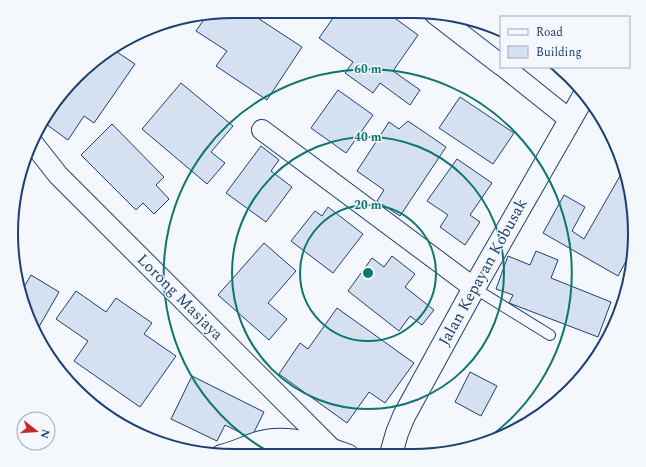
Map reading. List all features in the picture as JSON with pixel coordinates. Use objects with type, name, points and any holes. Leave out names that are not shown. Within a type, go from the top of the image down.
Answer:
[{"type":"street","points":[[443,20],[500,64]]},
{"type":"street","points":[[505,68],[569,119]]},
{"type":"street","name":"Jalan Kepayan Kobusak","points":[[392,449],[404,416],[474,288],[581,100]]},
{"type":"street","points":[[262,130],[474,288]]},
{"type":"street","name":"Lorong Masjaya","points":[[36,147],[58,175],[337,449]]},
{"type":"street","name":"Lorong Masjaya","points":[[243,449],[261,441],[274,440],[301,441],[331,449]]},
{"type":"lane","points":[[474,288],[550,335]]},
{"type":"building","points":[[219,18],[258,18],[302,47],[267,100],[216,66],[227,51],[196,31],[203,20]]},
{"type":"building","points":[[333,18],[395,18],[418,35],[393,71],[420,90],[410,105],[380,83],[373,93],[345,73],[353,62],[319,38]]},
{"type":"building","points":[[117,52],[135,64],[94,123],[84,116],[68,140],[47,125],[71,91],[91,71]]},
{"type":"building","points":[[181,83],[233,126],[211,152],[225,163],[207,184],[142,129]]},
{"type":"building","points":[[338,90],[373,115],[346,153],[311,128]]},
{"type":"building","points":[[460,97],[514,133],[493,164],[439,128]]},
{"type":"building","points":[[408,121],[446,147],[400,216],[377,201],[384,190],[357,171],[389,122],[399,129]]},
{"type":"building","points":[[112,124],[164,177],[156,185],[169,199],[154,214],[143,203],[136,210],[81,155]]},
{"type":"building","points":[[261,146],[279,160],[271,171],[292,187],[266,222],[226,193]]},
{"type":"building","points":[[457,159],[492,183],[470,215],[480,222],[465,245],[440,227],[448,215],[427,201]]},
{"type":"building","points":[[620,176],[628,219],[628,248],[626,261],[618,276],[543,233],[564,195],[585,207],[572,231],[584,239]]},
{"type":"building","points":[[328,207],[363,234],[333,273],[291,241],[315,211],[322,216]]},
{"type":"building","points":[[264,243],[296,271],[268,303],[287,319],[269,340],[218,295]]},
{"type":"building","points":[[536,251],[558,260],[551,278],[611,302],[598,337],[509,303],[513,295],[496,289],[508,256],[530,265]]},
{"type":"building","points":[[392,256],[415,274],[405,287],[434,310],[422,325],[410,316],[399,331],[348,291],[372,258],[384,267]]},
{"type":"building","points":[[31,275],[59,292],[39,327],[29,303],[24,286]]},
{"type":"building","points":[[76,291],[106,312],[116,298],[152,323],[144,334],[176,356],[140,407],[74,361],[88,341],[56,319]]},
{"type":"building","points":[[337,308],[414,363],[385,403],[369,392],[347,423],[279,374],[300,343],[308,349]]},
{"type":"building","points":[[470,372],[497,386],[481,416],[455,402]]},
{"type":"building","points":[[192,376],[264,412],[251,438],[225,425],[217,441],[171,419]]}]
